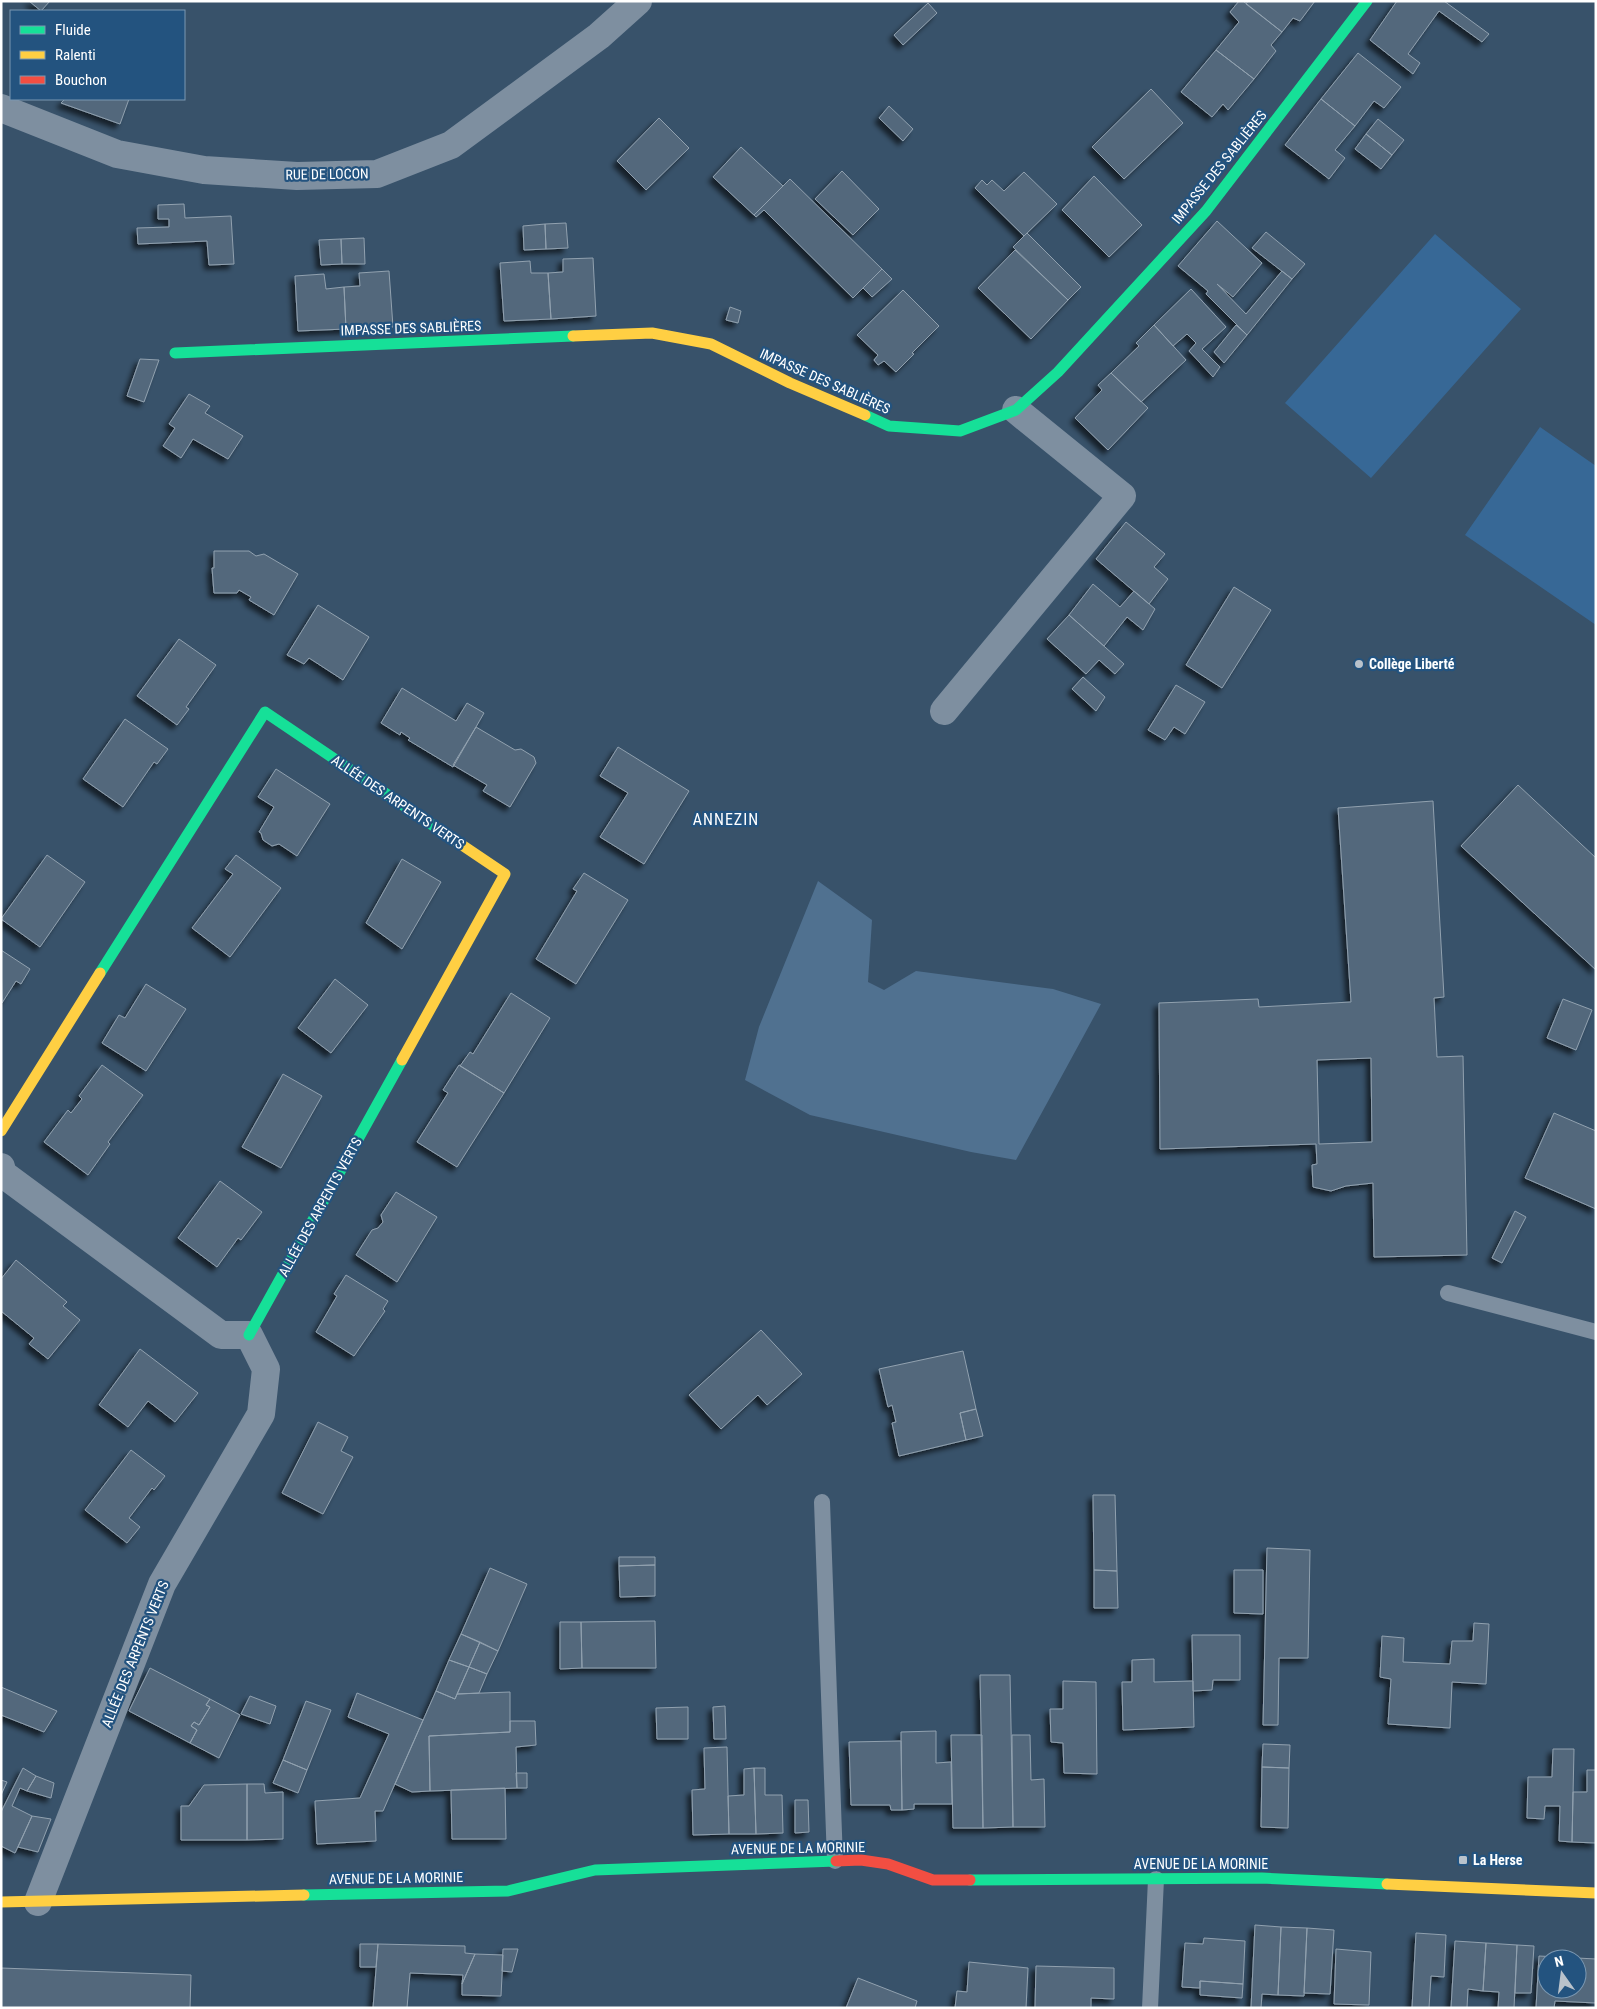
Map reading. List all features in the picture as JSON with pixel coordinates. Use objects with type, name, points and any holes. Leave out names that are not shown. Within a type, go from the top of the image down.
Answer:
[{"type":"street","name":"RUE DE LOCON","points":[[1,108],[117,154],[204,170],[297,176],[377,174],[451,145],[599,36],[638,1]]},
{"type":"street","name":"IMPASSE DES SABLIÈRES","points":[[174,352],[652,333],[710,344],[790,383],[889,426],[960,431],[1016,410],[1058,372],[1206,211],[1366,1]]},
{"type":"street","points":[[944,712],[1122,496],[1016,410]]},
{"type":"street","name":"ALLÉE DES ARPENTS VERTS","points":[[1,1131],[265,712],[505,874],[249,1335],[266,1369],[261,1414],[162,1584],[38,1902]]},
{"type":"street","points":[[1,1167],[3,1174],[221,1335],[249,1335]]},
{"type":"street","name":"AVENUE DE LA MORINIE","points":[[1,1902],[508,1891],[530,1888],[567,1875],[595,1870],[861,1860],[888,1864],[933,1880],[1262,1878],[1596,1893]]},
{"type":"lane","points":[[1448,1293],[1596,1332]]},
{"type":"lane","points":[[822,1502],[835,1861]]},
{"type":"lane","points":[[1150,2008],[1156,1879]]},
{"type":"shaded area","points":[[1435,234],[1521,309],[1371,478],[1285,403]]},
{"type":"shaded area","points":[[1540,427],[1596,466],[1596,625],[1465,535]]},
{"type":"shaded area","points":[[818,881],[872,920],[868,982],[884,990],[916,971],[1053,989],[1101,1004],[1016,1160],[971,1152],[810,1115],[745,1080],[759,1027]]},
{"type":"building","points":[[29,1],[50,1],[40,10]]},
{"type":"building","points":[[1239,1],[1243,1],[1282,32],[1271,45],[1276,51],[1254,79],[1216,50],[1239,22],[1230,12]]},
{"type":"building","points":[[1248,1],[1315,1],[1300,21],[1293,18],[1282,32],[1246,4]]},
{"type":"building","points":[[1397,1],[1444,1],[1489,34],[1482,42],[1439,11],[1408,54],[1420,63],[1413,74],[1370,40]]},
{"type":"building","points":[[928,3],[937,13],[903,45],[894,35]]},
{"type":"building","points":[[1216,50],[1254,79],[1228,110],[1223,104],[1212,117],[1181,92]]},
{"type":"building","points":[[1358,53],[1401,87],[1384,108],[1374,101],[1355,126],[1321,99]]},
{"type":"building","points":[[1151,89],[1183,123],[1124,179],[1092,147]]},
{"type":"building","points":[[1321,99],[1355,126],[1335,150],[1345,158],[1329,179],[1285,145]]},
{"type":"building","points":[[64,100],[129,100],[120,124],[61,103]]},
{"type":"building","points":[[889,106],[913,129],[903,141],[879,118]]},
{"type":"building","points":[[659,118],[689,148],[646,190],[617,161]]},
{"type":"building","points":[[1378,119],[1404,140],[1392,155],[1366,134]]},
{"type":"building","points":[[1366,134],[1392,155],[1381,169],[1355,149]]},
{"type":"building","points":[[741,147],[783,186],[754,215],[713,177]]},
{"type":"building","points":[[842,171],[879,209],[853,235],[815,199]]},
{"type":"building","points":[[1024,172],[1057,204],[1024,236],[975,188],[982,180],[987,185],[992,180],[1004,191]]},
{"type":"building","points":[[1094,176],[1142,225],[1109,257],[1062,210]]},
{"type":"building","points":[[790,179],[882,269],[853,298],[764,210],[756,217],[754,215]]},
{"type":"building","points":[[184,204],[185,218],[231,216],[234,264],[209,265],[207,241],[138,244],[137,228],[169,227],[169,219],[158,219],[158,205]]},
{"type":"building","points":[[1217,221],[1262,263],[1233,297],[1217,284],[1246,314],[1282,271],[1292,279],[1247,335],[1206,294],[1208,291],[1178,266]]},
{"type":"building","points":[[566,223],[568,248],[546,249],[545,224]]},
{"type":"building","points":[[545,224],[546,249],[524,250],[523,226]]},
{"type":"building","points":[[1266,232],[1305,264],[1292,279],[1252,248]]},
{"type":"building","points":[[1027,233],[1081,287],[1068,300],[1013,247]]},
{"type":"building","points":[[364,238],[365,264],[342,264],[341,239]]},
{"type":"building","points":[[341,239],[342,264],[321,265],[319,240]]},
{"type":"building","points":[[1015,250],[1068,300],[1031,339],[978,288]]},
{"type":"building","points":[[593,258],[596,316],[551,319],[548,273],[563,272],[563,259]]},
{"type":"building","points":[[530,261],[531,273],[548,273],[551,319],[504,321],[500,263]]},
{"type":"building","points":[[882,269],[892,279],[872,297],[863,288]]},
{"type":"building","points":[[389,271],[393,327],[346,329],[344,287],[360,286],[359,273]]},
{"type":"building","points":[[324,274],[326,289],[344,287],[346,329],[298,331],[295,276]]},
{"type":"building","points":[[1191,289],[1226,327],[1202,349],[1220,367],[1213,377],[1189,351],[1196,343],[1187,334],[1173,346],[1154,325]]},
{"type":"building","points":[[903,290],[939,326],[896,372],[884,361],[878,365],[874,360],[878,355],[857,335]]},
{"type":"building","points":[[730,307],[741,311],[738,323],[726,320]]},
{"type":"building","points":[[1154,325],[1186,360],[1141,402],[1111,373],[1139,346],[1136,343]]},
{"type":"building","points":[[1236,325],[1247,335],[1224,363],[1214,352]]},
{"type":"building","points":[[140,359],[159,360],[144,402],[127,396]]},
{"type":"building","points":[[1111,373],[1148,408],[1108,450],[1075,418],[1102,390],[1098,385]]},
{"type":"building","points":[[189,394],[210,406],[205,413],[243,436],[228,459],[193,439],[181,458],[163,446],[175,428],[169,424]]},
{"type":"building","points":[[1126,522],[1165,554],[1154,567],[1168,579],[1149,604],[1096,559]]},
{"type":"building","points":[[214,551],[249,551],[256,556],[264,554],[298,574],[274,615],[249,600],[251,597],[239,590],[237,593],[214,593],[212,568],[214,568]]},
{"type":"building","points":[[1093,584],[1120,607],[1134,591],[1155,609],[1143,630],[1127,617],[1104,646],[1069,615]]},
{"type":"building","points":[[1234,587],[1271,610],[1222,688],[1186,665]]},
{"type":"building","points":[[318,605],[369,637],[343,680],[309,658],[304,664],[287,655]]},
{"type":"building","points":[[1069,615],[1124,664],[1115,674],[1099,660],[1086,674],[1047,639]]},
{"type":"building","points":[[179,639],[216,665],[186,707],[189,709],[177,725],[137,696]]},
{"type":"building","points":[[1083,677],[1105,697],[1096,711],[1072,689]]},
{"type":"building","points":[[1176,685],[1205,702],[1185,734],[1174,727],[1165,740],[1148,730]]},
{"type":"building","points":[[402,688],[456,721],[467,703],[484,713],[453,767],[408,740],[410,738],[401,732],[400,735],[381,723]]},
{"type":"building","points":[[125,719],[168,749],[157,764],[154,762],[123,807],[83,779]]},
{"type":"building","points":[[476,727],[515,750],[521,749],[534,757],[536,763],[510,807],[483,791],[487,785],[453,765]]},
{"type":"building","points":[[618,747],[689,791],[644,864],[600,837],[628,793],[600,776]]},
{"type":"building","points":[[276,769],[330,804],[297,856],[279,844],[272,846],[263,840],[259,832],[274,807],[258,797]]},
{"type":"building","points":[[1518,785],[1596,858],[1596,970],[1461,846]]},
{"type":"building","points":[[1433,801],[1444,997],[1434,998],[1437,1057],[1463,1056],[1467,1255],[1374,1257],[1373,1183],[1346,1186],[1331,1191],[1313,1187],[1312,1165],[1317,1164],[1316,1144],[1160,1149],[1159,1003],[1258,999],[1259,1007],[1351,1002],[1338,808]],"holes":[[[1371,1058],[1372,1142],[1319,1144],[1317,1060]]]},
{"type":"building","points":[[47,855],[85,882],[40,947],[1,919]]},
{"type":"building","points":[[236,855],[281,888],[230,957],[192,928],[233,874],[225,869]]},
{"type":"building","points":[[402,859],[441,882],[402,949],[366,923]]},
{"type":"building","points":[[584,873],[628,900],[576,984],[536,959],[577,891],[573,889]]},
{"type":"building","points":[[1,950],[30,969],[21,984],[16,981],[2,1003]]},
{"type":"building","points":[[335,979],[368,1005],[331,1053],[298,1028]]},
{"type":"building","points":[[146,984],[186,1009],[146,1071],[102,1043],[119,1015],[125,1018]]},
{"type":"building","points":[[511,993],[550,1018],[504,1093],[460,1066],[470,1052],[473,1054]]},
{"type":"building","points":[[1563,999],[1592,1010],[1576,1050],[1547,1038]]},
{"type":"building","points":[[102,1065],[143,1095],[108,1142],[110,1144],[88,1175],[44,1142],[68,1110],[71,1113],[82,1099],[79,1096]]},
{"type":"building","points":[[459,1065],[504,1093],[457,1167],[417,1142],[448,1093],[443,1090]]},
{"type":"building","points":[[283,1074],[322,1096],[281,1168],[242,1147]]},
{"type":"building","points":[[1554,1113],[1596,1131],[1596,1209],[1525,1178]]},
{"type":"building","points":[[220,1181],[262,1212],[241,1240],[238,1238],[217,1267],[178,1238]]},
{"type":"building","points":[[396,1192],[437,1217],[397,1282],[356,1255],[372,1230],[378,1228],[383,1222],[381,1215]]},
{"type":"building","points":[[1515,1211],[1526,1217],[1502,1263],[1492,1258]]},
{"type":"building","points":[[16,1260],[67,1302],[63,1306],[80,1320],[48,1359],[29,1344],[34,1338],[1,1311],[1,1279]]},
{"type":"building","points":[[346,1275],[388,1301],[383,1309],[385,1311],[354,1356],[316,1332],[337,1296],[334,1294]]},
{"type":"building","points":[[761,1330],[802,1374],[767,1405],[758,1395],[721,1429],[689,1395]]},
{"type":"building","points":[[140,1349],[198,1393],[175,1422],[148,1401],[128,1427],[99,1405]]},
{"type":"building","points":[[963,1351],[976,1409],[960,1413],[966,1440],[899,1456],[892,1423],[896,1422],[892,1405],[888,1407],[879,1369]]},
{"type":"building","points":[[976,1409],[983,1436],[966,1440],[960,1413]]},
{"type":"building","points":[[318,1422],[348,1437],[341,1451],[353,1457],[323,1514],[282,1493]]},
{"type":"building","points":[[131,1450],[165,1476],[154,1490],[152,1488],[129,1518],[140,1527],[127,1543],[85,1510]]},
{"type":"building","points":[[1093,1495],[1115,1495],[1117,1571],[1094,1570]]},
{"type":"building","points":[[1267,1548],[1310,1550],[1308,1658],[1279,1658],[1278,1725],[1263,1725]]},
{"type":"building","points":[[619,1557],[655,1557],[655,1565],[619,1566]]},
{"type":"building","points":[[655,1565],[655,1596],[620,1597],[619,1566]]},
{"type":"building","points":[[490,1568],[527,1584],[498,1651],[461,1634]]},
{"type":"building","points":[[1094,1570],[1117,1571],[1118,1608],[1094,1608]]},
{"type":"building","points":[[1234,1570],[1263,1570],[1263,1614],[1234,1613]]},
{"type":"building","points":[[655,1621],[656,1668],[582,1668],[581,1622]]},
{"type":"building","points":[[560,1622],[581,1622],[582,1668],[560,1669]]},
{"type":"building","points":[[1474,1623],[1489,1624],[1486,1684],[1452,1682],[1450,1728],[1388,1724],[1391,1679],[1380,1677],[1382,1636],[1404,1638],[1403,1662],[1450,1664],[1452,1641],[1473,1641]]},
{"type":"building","points":[[461,1634],[480,1642],[469,1667],[449,1660]]},
{"type":"building","points":[[1192,1635],[1240,1635],[1240,1680],[1213,1680],[1212,1690],[1193,1691]]},
{"type":"building","points":[[480,1642],[498,1651],[487,1674],[469,1667]]},
{"type":"building","points":[[1154,1659],[1154,1682],[1193,1681],[1194,1727],[1123,1730],[1122,1682],[1132,1682],[1132,1660]]},
{"type":"building","points":[[449,1660],[469,1667],[455,1699],[436,1691]]},
{"type":"building","points":[[469,1667],[487,1674],[479,1693],[457,1694]]},
{"type":"building","points":[[150,1668],[210,1699],[206,1705],[210,1707],[199,1725],[194,1722],[191,1726],[197,1730],[190,1743],[129,1711]]},
{"type":"building","points":[[980,1675],[1010,1675],[1013,1827],[983,1828]]},
{"type":"building","points":[[1063,1681],[1096,1682],[1097,1774],[1064,1773],[1063,1743],[1051,1742],[1050,1709],[1063,1709]]},
{"type":"building","points":[[1,1687],[57,1711],[44,1732],[1,1715]]},
{"type":"building","points":[[436,1691],[455,1699],[457,1694],[510,1692],[510,1732],[429,1736],[430,1791],[412,1792],[395,1784]]},
{"type":"building","points":[[357,1693],[423,1720],[383,1811],[375,1811],[376,1841],[317,1844],[315,1801],[360,1798],[389,1734],[348,1717]]},
{"type":"building","points":[[250,1696],[276,1706],[270,1724],[241,1714]]},
{"type":"building","points":[[210,1699],[240,1715],[219,1758],[190,1743],[197,1730],[191,1726],[194,1722],[199,1725],[210,1707],[206,1705]]},
{"type":"building","points":[[306,1701],[331,1710],[307,1770],[283,1760]]},
{"type":"building","points":[[725,1706],[726,1739],[714,1739],[713,1707]]},
{"type":"building","points":[[688,1707],[688,1739],[657,1739],[656,1708]]},
{"type":"building","points":[[510,1721],[535,1721],[536,1745],[516,1747],[517,1788],[430,1791],[429,1736],[510,1732]]},
{"type":"building","points":[[936,1731],[936,1763],[951,1762],[952,1804],[914,1804],[914,1809],[902,1810],[901,1732]]},
{"type":"building","points":[[951,1735],[982,1735],[983,1828],[953,1828]]},
{"type":"building","points":[[1012,1735],[1030,1735],[1031,1780],[1044,1779],[1045,1827],[1013,1827]]},
{"type":"building","points":[[901,1741],[902,1810],[891,1810],[890,1805],[851,1805],[849,1742]]},
{"type":"building","points":[[1263,1744],[1290,1745],[1289,1768],[1262,1767]]},
{"type":"building","points":[[727,1747],[729,1834],[693,1835],[692,1790],[705,1789],[704,1748]]},
{"type":"building","points":[[1553,1749],[1574,1749],[1572,1842],[1559,1841],[1560,1806],[1545,1806],[1544,1819],[1527,1818],[1528,1777],[1552,1777]]},
{"type":"building","points":[[283,1760],[307,1770],[298,1793],[273,1783]]},
{"type":"building","points":[[1262,1767],[1289,1768],[1288,1828],[1261,1827]]},
{"type":"building","points":[[23,1768],[36,1776],[27,1791],[20,1788],[12,1806],[32,1816],[15,1853],[1,1846],[1,1812]]},
{"type":"building","points":[[754,1768],[756,1834],[729,1834],[728,1796],[744,1795],[744,1769]]},
{"type":"building","points":[[754,1768],[765,1768],[765,1795],[782,1795],[783,1833],[756,1834]]},
{"type":"building","points":[[1587,1770],[1596,1770],[1596,1843],[1572,1842],[1573,1792],[1587,1792]]},
{"type":"building","points":[[516,1773],[527,1773],[527,1788],[517,1788]]},
{"type":"building","points":[[36,1776],[54,1783],[51,1798],[27,1791]]},
{"type":"building","points":[[1,1780],[7,1782],[1,1795]]},
{"type":"building","points":[[247,1784],[264,1784],[265,1793],[283,1792],[283,1839],[247,1840]]},
{"type":"building","points":[[247,1784],[247,1840],[181,1840],[181,1806],[189,1806],[204,1785]]},
{"type":"building","points":[[505,1788],[506,1839],[452,1839],[451,1790]]},
{"type":"building","points":[[795,1800],[808,1800],[809,1832],[795,1833]]},
{"type":"building","points":[[32,1816],[51,1819],[38,1852],[18,1847]]},
{"type":"building","points":[[1255,1925],[1281,1927],[1278,1995],[1262,1994],[1261,2008],[1251,2008]]},
{"type":"building","points":[[1281,1927],[1307,1928],[1304,1996],[1278,1995]]},
{"type":"building","points":[[1307,1928],[1334,1930],[1330,1994],[1304,1993]]},
{"type":"building","points":[[1416,1933],[1446,1935],[1444,1977],[1431,1976],[1429,2008],[1412,2008]]},
{"type":"building","points":[[1204,1938],[1245,1941],[1243,1984],[1200,1981],[1200,1988],[1182,1987],[1185,1943],[1203,1944]]},
{"type":"building","points":[[1455,1941],[1486,1943],[1483,1991],[1468,1989],[1467,2008],[1451,2008]]},
{"type":"building","points":[[1486,1943],[1517,1945],[1514,2008],[1498,2008],[1499,1992],[1483,1991]]},
{"type":"building","points":[[360,1944],[378,1944],[376,1967],[360,1967]]},
{"type":"building","points":[[378,1944],[465,1946],[465,1953],[475,1954],[462,1984],[463,1975],[410,1973],[407,2008],[373,2008]]},
{"type":"building","points":[[1517,1945],[1534,1946],[1531,1993],[1515,1993]]},
{"type":"building","points":[[503,1949],[518,1949],[512,1972],[502,1971]]},
{"type":"building","points":[[1336,1949],[1371,1952],[1369,2005],[1334,2004]]},
{"type":"building","points":[[475,1954],[503,1955],[501,1996],[462,1995],[462,1984]]},
{"type":"building","points":[[1587,1959],[1596,1959],[1596,2003],[1555,2001],[1554,2008],[1536,2008],[1537,1991],[1537,1999],[1587,1999]]},
{"type":"building","points":[[969,1962],[1028,1968],[1026,2008],[955,2008],[957,1991],[967,1992]]},
{"type":"building","points":[[1036,1966],[1114,1968],[1114,1999],[1091,1998],[1091,2008],[1035,2008]]},
{"type":"building","points":[[1,1968],[191,1975],[190,2008],[1,2008]]},
{"type":"building","points":[[858,1978],[917,2001],[915,2008],[846,2008]]},
{"type":"building","points":[[1200,1981],[1243,1984],[1242,1998],[1200,1995]]},
{"type":"traffic: fast","points":[[865,415],[889,426],[960,431],[1016,410],[1058,372],[1206,211],[1367,1]]},
{"type":"traffic: fast","points":[[175,353],[573,336]]},
{"type":"traffic: fast","points":[[100,973],[265,712],[456,841]]},
{"type":"traffic: fast","points":[[249,1335],[402,1060]]},
{"type":"traffic: fast","points":[[304,1895],[508,1891],[595,1870],[836,1861]]},
{"type":"traffic: fast","points":[[970,1880],[1262,1878],[1387,1884]]},
{"type":"traffic: slow","points":[[573,336],[652,333],[711,344],[790,383],[865,415]]},
{"type":"traffic: slow","points":[[402,1060],[505,874],[456,841]]},
{"type":"traffic: slow","points":[[1,1131],[100,973]]},
{"type":"traffic: slow","points":[[1387,1884],[1596,1893]]},
{"type":"traffic: slow","points":[[1,1902],[304,1895]]},
{"type":"traffic: jam","points":[[836,1861],[861,1860],[888,1864],[933,1880],[970,1880]]},
{"type":"place","name":"Collège Liberté","points":[[1359,664]]},
{"type":"place","name":"La Herse","points":[[1463,1860]]},
{"type":"district","name":"ANNEZIN","points":[[726,819]]}]
